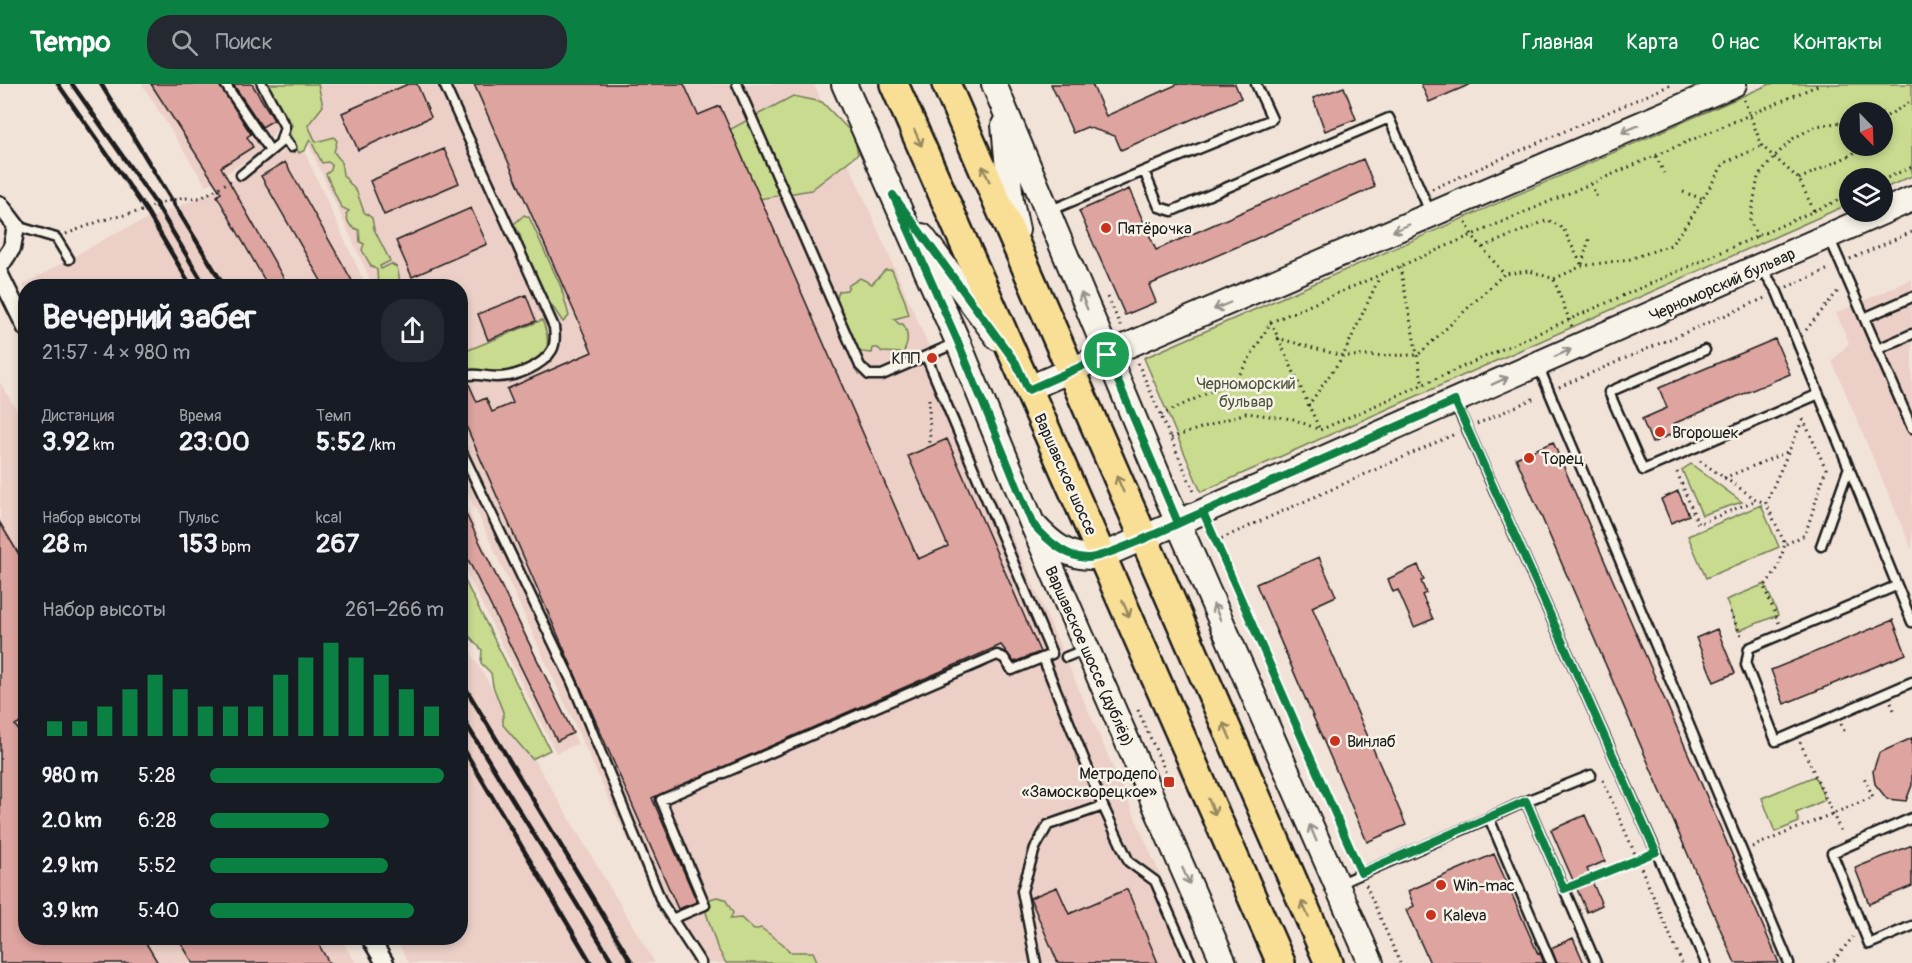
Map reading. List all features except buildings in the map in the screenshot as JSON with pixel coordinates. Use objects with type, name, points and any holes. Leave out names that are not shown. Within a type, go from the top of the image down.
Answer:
[{"type":"main road","name":"Варшавское шоссе","points":[[894,84],[1281,963]]},
{"type":"main road","points":[[946,84],[1329,963]]},
{"type":"street","name":"Варшавское шоссе (дублёр)","points":[[844,84],[958,342],[1032,523],[1076,653],[1220,959]]},
{"type":"street","points":[[1028,390],[1432,215],[1738,89]]},
{"type":"street","points":[[1001,93],[1011,202],[1026,267]]},
{"type":"street","points":[[1001,93],[1047,212],[1178,523],[1371,963]]},
{"type":"street","points":[[893,195],[1016,363]]},
{"type":"street","name":"Черноморский бульвар","points":[[1102,556],[1912,199]]},
{"type":"street","points":[[0,205],[16,226],[12,248],[0,266]]},
{"type":"street","points":[[0,275],[18,312]]},
{"type":"street","points":[[1032,523],[1047,539],[1067,552],[1085,558],[1102,556]]},
{"type":"street","points":[[374,945],[385,963]]},
{"type":"lane","points":[[225,84],[270,150]]},
{"type":"lane","points":[[241,175],[280,143],[285,127],[262,84]]},
{"type":"lane","points":[[444,84],[554,327],[555,338],[552,351],[526,370],[498,377],[468,374]]},
{"type":"lane","points":[[737,84],[860,366],[869,375],[882,375],[927,358],[958,342]]},
{"type":"lane","points":[[1047,212],[1272,119],[1256,84]]},
{"type":"lane","points":[[1144,171],[1159,207],[1172,211],[1389,118],[1432,215]]},
{"type":"lane","points":[[282,136],[291,147]]},
{"type":"lane","points":[[16,226],[56,238],[69,259]]},
{"type":"lane","points":[[1829,236],[1912,428]]},
{"type":"lane","points":[[1761,267],[1777,292],[1912,622]]},
{"type":"lane","points":[[1864,318],[1912,297]]},
{"type":"lane","points":[[1878,349],[1912,334]]},
{"type":"lane","points":[[1705,350],[1609,392],[1643,470],[1819,394]]},
{"type":"lane","points":[[672,919],[705,905],[661,800],[996,655],[1004,658],[1012,670],[1052,654],[927,358]]},
{"type":"lane","points":[[1537,365],[1789,963]]},
{"type":"lane","points":[[1455,401],[1706,963]]},
{"type":"lane","points":[[468,465],[572,682],[662,903],[700,963]]},
{"type":"lane","points":[[1821,546],[1849,467]]},
{"type":"lane","points":[[1896,586],[1749,648],[1746,665],[1776,741],[1912,682]]},
{"type":"lane","points":[[1043,658],[1103,806],[1129,862],[1155,881],[1191,963]]},
{"type":"lane","points":[[1335,885],[1595,773]]},
{"type":"lane","points":[[1526,801],[1596,963]]},
{"type":"lane","points":[[1036,963],[1022,891],[1035,848],[1048,825],[1103,806]]},
{"type":"lane","points":[[1489,818],[1551,963]]},
{"type":"lane","points":[[1912,819],[1832,853],[1869,944],[1912,926]]},
{"type":"path","points":[[1400,963],[1161,415],[1237,379],[1271,322],[1821,84]]},
{"type":"path","points":[[1738,89],[1762,146],[1800,179],[1814,211]]},
{"type":"path","points":[[1893,112],[1912,101]]},
{"type":"path","points":[[1757,237],[1750,221],[1758,177],[1774,156],[1794,138],[1816,126],[1839,123]]},
{"type":"path","points":[[1277,338],[1342,356],[1418,355],[1504,274],[1530,271],[1554,279],[1582,266],[1630,259],[1671,245],[1703,199],[1724,163],[1762,146]]},
{"type":"path","points":[[1656,156],[1664,173]]},
{"type":"path","points":[[1800,179],[1849,156]]},
{"type":"path","points":[[1893,175],[1912,167]]},
{"type":"path","points":[[56,238],[103,220],[146,210],[156,204],[181,198],[201,198],[241,175]]},
{"type":"path","points":[[1591,184],[1598,200]]},
{"type":"path","points":[[1683,192],[1703,199]]},
{"type":"path","points":[[1171,438],[1246,414],[1293,419],[1320,430],[1839,200]]},
{"type":"path","points":[[1504,274],[1483,247],[1548,220],[1563,228],[1582,266]]},
{"type":"path","points":[[1777,292],[1912,232]]},
{"type":"path","points":[[1582,266],[1589,239]]},
{"type":"path","points":[[1400,267],[1423,385]]},
{"type":"path","points":[[1308,406],[1342,356],[1379,276]]},
{"type":"path","points":[[1797,341],[1848,279]]},
{"type":"path","points":[[1216,541],[1767,297],[1771,307]]},
{"type":"path","points":[[1271,322],[1320,430]]},
{"type":"path","points":[[927,358],[930,447]]},
{"type":"path","points":[[1766,503],[1803,419],[1826,469],[1805,535],[1785,544]]},
{"type":"path","points":[[1724,478],[1789,451]]},
{"type":"path","points":[[1700,461],[1757,500],[1766,503],[1785,544],[1778,568],[1764,587],[1776,615]]},
{"type":"path","points":[[1677,472],[1698,524],[1757,500]]},
{"type":"path","points":[[1730,612],[1749,648]]},
{"type":"path","points":[[1803,750],[1848,846]]},
{"type":"path","points":[[1595,773],[1637,860],[1682,963]]},
{"type":"path","points":[[1766,841],[1872,797],[1863,775]]},
{"type":"path","points":[[1564,889],[1656,852]]},
{"type":"path","points":[[1828,963],[1834,960],[1861,926]]},
{"type":"shaded area","points":[[142,84],[257,84],[280,125],[259,153],[206,186]]},
{"type":"shaded area","points":[[281,84],[814,84],[1199,963],[693,963],[664,919],[468,493],[468,279],[370,279]]},
{"type":"shaded area","points":[[300,142],[363,279],[34,279],[119,231],[210,193]]},
{"type":"shaded area","points":[[1912,279],[1912,550],[1832,361],[1849,343],[1836,313]]},
{"type":"shaded area","points":[[0,382],[18,412],[18,945],[344,945],[356,963],[0,963]]},
{"type":"shaded area","points":[[468,512],[578,744],[556,753],[468,576]]},
{"type":"shaded area","points":[[468,648],[655,963],[409,963],[399,945],[468,945]]},
{"type":"green space","points":[[267,84],[318,84],[323,106],[308,125],[316,142],[334,137],[337,141],[334,152],[341,161],[343,175],[357,192],[364,212],[372,218],[374,229],[390,261],[380,266],[381,269],[391,264],[397,267],[400,279],[378,279],[377,270],[371,266],[362,250],[364,244],[360,242],[359,230],[353,228],[347,220],[346,214],[349,211],[341,207],[326,174],[331,170],[332,165],[328,162],[322,163],[310,139],[305,150],[299,153],[288,130],[292,125]]},
{"type":"green space","name":"Черноморский бульвар","points":[[1770,84],[1912,84],[1912,176],[1893,185],[1893,168],[1839,168],[1839,208],[1201,492],[1144,358]]},
{"type":"green space","points":[[793,96],[822,102],[854,135],[858,154],[811,190],[759,199],[729,130]]},
{"type":"green space","points":[[524,215],[529,217],[561,287],[569,316],[563,322],[537,280],[514,224]]},
{"type":"green space","points":[[885,270],[892,270],[909,315],[894,319],[899,324],[903,324],[905,328],[908,338],[906,346],[903,353],[882,352],[878,348],[873,348],[872,353],[860,352],[848,332],[844,312],[837,303],[837,297],[839,291],[847,290],[849,285],[860,278],[872,284]]},
{"type":"green space","points":[[542,320],[547,338],[546,351],[539,361],[515,370],[469,370],[468,350]]},
{"type":"green space","points":[[1691,464],[1742,502],[1702,515],[1682,470]]},
{"type":"green space","points":[[1761,505],[1779,547],[1706,578],[1688,536]]},
{"type":"green space","points":[[1765,584],[1778,615],[1738,631],[1726,600]]},
{"type":"green space","points":[[468,587],[550,750],[532,759],[503,725],[503,712],[493,686],[491,673],[481,663],[482,650],[468,635]]},
{"type":"green space","points":[[1815,776],[1825,800],[1796,813],[1799,822],[1775,832],[1762,798]]},
{"type":"green space","points":[[717,897],[725,899],[733,913],[730,919],[741,918],[754,930],[761,928],[790,952],[813,952],[818,963],[726,963],[717,947],[705,909],[710,899]]},
{"type":"railway","points":[[58,84],[146,210],[187,279]]},
{"type":"railway","points":[[72,84],[156,204],[201,279]]},
{"type":"railway","points":[[101,84],[220,279]]},
{"type":"railway","points":[[468,692],[632,963]]},
{"type":"railway","points":[[468,727],[613,963]]},
{"type":"railway","points":[[468,756],[591,963]]},
{"type":"place","name":"Пятёрочка","points":[[1106,228]]},
{"type":"place","name":"КПП","points":[[932,358]]},
{"type":"place","name":"Вгорошек","points":[[1660,432]]},
{"type":"place","name":"Торец","points":[[1529,458]]},
{"type":"place","name":"Винлаб","points":[[1335,741]]},
{"type":"place","name":"Метродепо «Замоскворецкое»","points":[[1169,782]]},
{"type":"place","name":"Win-mac","points":[[1441,885]]},
{"type":"place","name":"Kaleva","points":[[1431,915]]},
{"type":"route","points":[[1107,355],[1028,390],[1016,363],[893,195],[958,342],[1032,523],[1047,539],[1067,552],[1085,558],[1102,556],[1143,538],[1178,523],[1203,512],[1216,541],[1361,873],[1526,801],[1564,889],[1656,852],[1455,401],[1178,523],[1107,355]]}]
